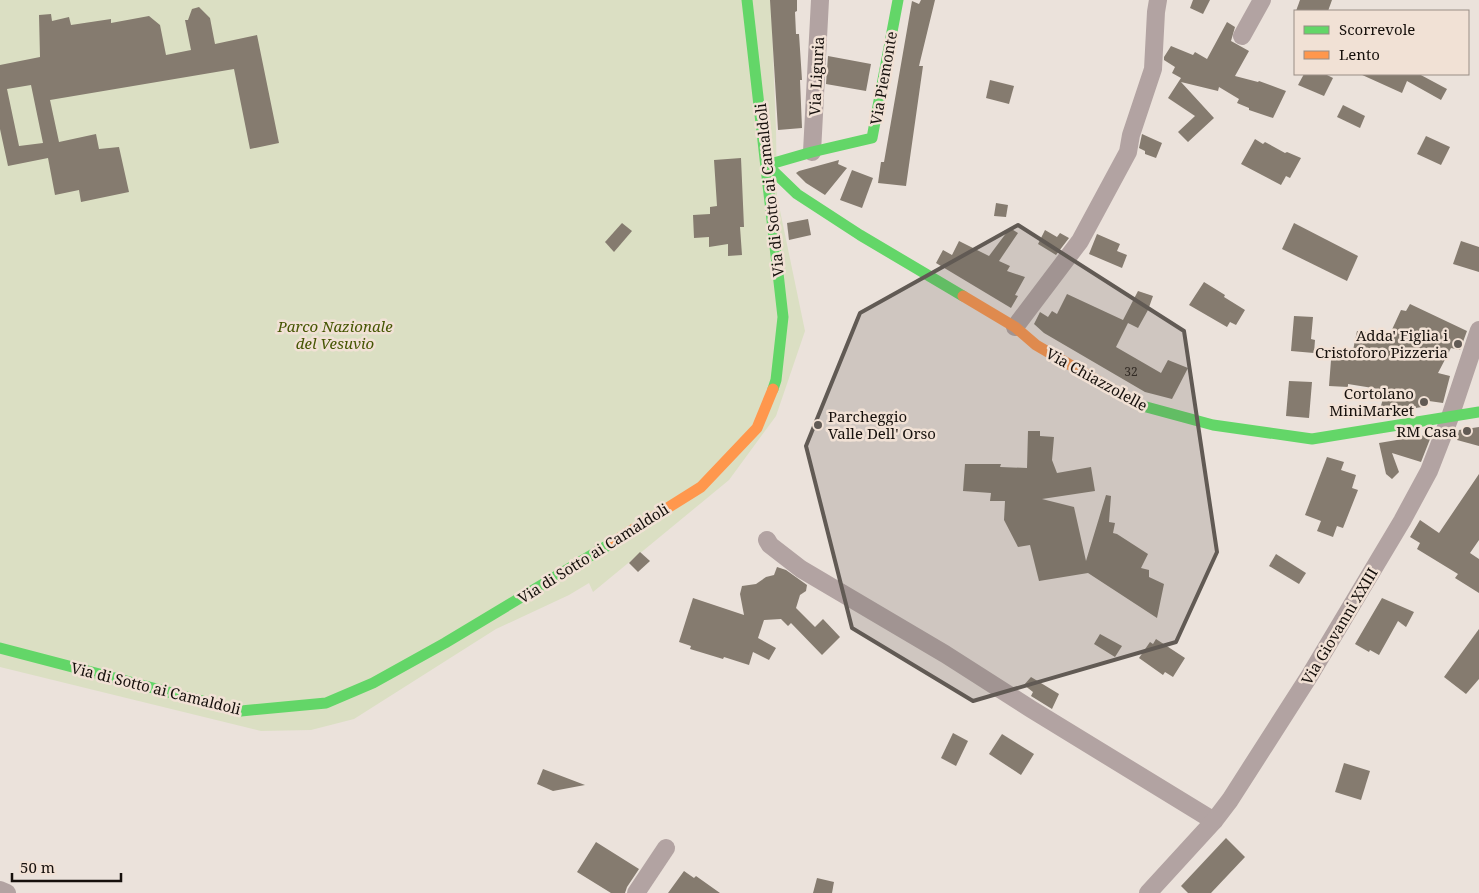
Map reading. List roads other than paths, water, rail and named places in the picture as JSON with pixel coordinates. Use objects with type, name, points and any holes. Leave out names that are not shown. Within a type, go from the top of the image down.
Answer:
[{"type":"street","name":"Via di Sotto ai Camaldoli","points":[[0,648],[241,711],[326,704],[373,683],[437,648],[701,487],[757,428],[776,380],[783,316],[747,0]]},
{"type":"street","name":"Via Liguria","points":[[812,152],[820,0]]},
{"type":"street","name":"Via Piemonte","points":[[767,165],[872,138],[898,0]]},
{"type":"street","points":[[1015,327],[1080,241],[1128,152],[1131,135],[1153,69],[1158,0]]},
{"type":"street","points":[[1242,36],[1262,0]]},
{"type":"street","name":"Via Chiazzolelle","points":[[767,165],[796,194],[860,235],[1015,327],[1036,345],[1139,405],[1213,425],[1312,439],[1479,412]]},
{"type":"street","name":"Via Giovanni XXIII","points":[[1148,893],[1214,821],[1310,675],[1402,521],[1429,471],[1450,417],[1479,330]]},
{"type":"street","points":[[767,540],[770,545],[801,568],[945,654],[1214,821]]},
{"type":"street","points":[[636,893],[666,848]]},
{"type":"street","points":[[0,890],[7,893]]},
{"type":"place","name":"Adda' Figlia i Cristoforo Pizzeria","points":[[1458,344]]},
{"type":"place","name":"Cortolano MiniMarket","points":[[1424,402]]},
{"type":"place","name":"Parcheggio Valle Dell' Orso","points":[[818,425]]},
{"type":"place","name":"RM Casa","points":[[1467,431]]},
{"type":"park label","name":"Parco Nazionale del Vesuvio","points":[[335,334]]}]
